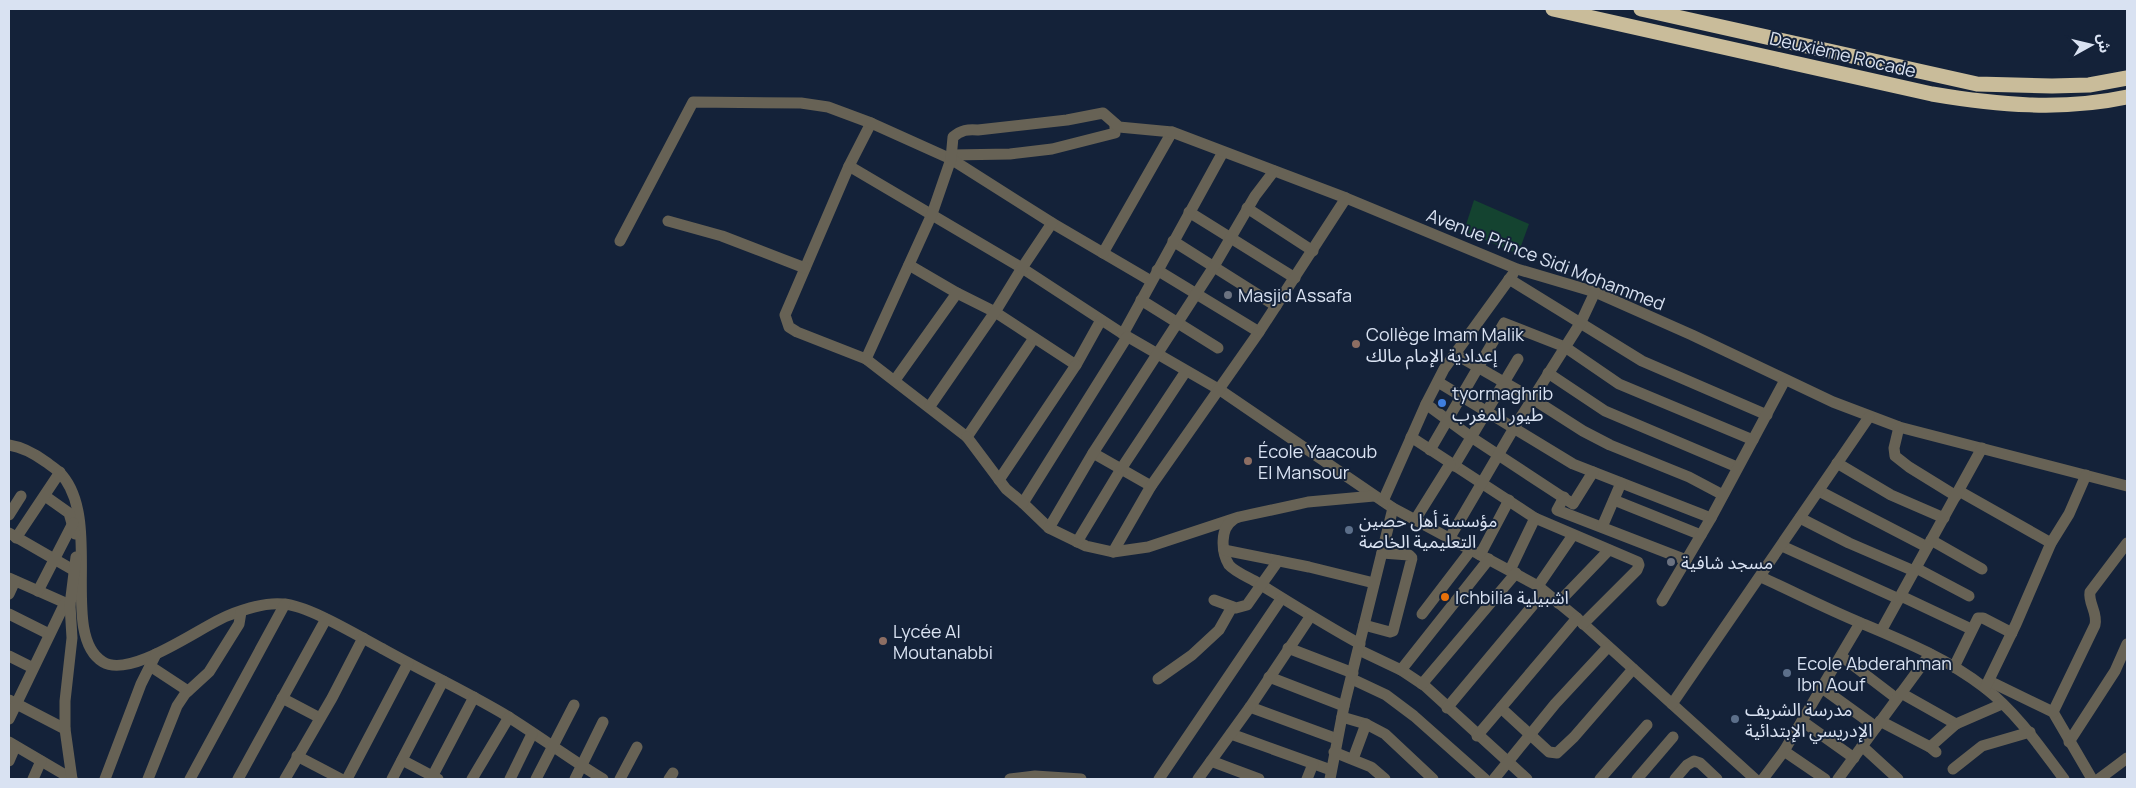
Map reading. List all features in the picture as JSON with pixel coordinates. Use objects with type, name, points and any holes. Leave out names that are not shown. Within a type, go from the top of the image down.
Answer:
[{"type":"highway","name":"Deuxième Rocade","points":[[1553,9],[1932,94],[1979,102],[2018,106],[2054,106],[2127,98]]},
{"type":"highway","name":"Deuxième Rocade","points":[[1641,9],[1977,84],[2088,85],[2127,78]]},
{"type":"street","points":[[620,241],[693,102],[801,103],[828,108],[870,122],[952,157],[1052,223],[1151,281]]},
{"type":"street","name":"Avenue Prince Sidi Mohammed","points":[[952,157],[953,137],[967,130],[1067,120],[1103,113],[1119,127],[1172,132],[1346,198],[1516,269],[1595,292],[1869,416],[1899,427],[2127,486]]},
{"type":"street","points":[[870,122],[784,315],[789,327],[797,332],[866,359],[930,406],[966,437],[999,480],[1049,528],[1086,546],[1113,552],[1148,547],[1239,517],[1308,502],[1379,499]]},
{"type":"street","points":[[952,157],[1010,154],[1052,149],[1115,133],[1115,124]]},
{"type":"street","points":[[1103,253],[1172,132]]},
{"type":"street","points":[[1023,504],[1125,335],[1151,281],[1223,152]]},
{"type":"street","points":[[866,359],[932,214],[952,157]]},
{"type":"street","points":[[849,166],[1022,268],[1156,354],[1220,390],[1393,508],[1541,589],[1580,621],[1755,779]]},
{"type":"street","points":[[1049,528],[1092,453],[1177,321],[1214,268],[1247,208],[1274,171]]},
{"type":"street","points":[[1113,552],[1151,486],[1220,390],[1346,198]]},
{"type":"street","points":[[1247,208],[1313,251]]},
{"type":"street","points":[[1189,212],[1295,278]]},
{"type":"street","points":[[668,220],[722,236],[805,268]]},
{"type":"street","points":[[930,406],[995,312],[1052,223]]},
{"type":"street","points":[[1173,241],[1276,306]]},
{"type":"street","points":[[909,265],[957,294],[995,312],[1076,365]]},
{"type":"street","points":[[1379,499],[1438,382],[1455,354],[1516,269]]},
{"type":"street","points":[[1157,270],[1259,332]]},
{"type":"street","points":[[1509,279],[1642,361],[1768,415]]},
{"type":"street","points":[[1449,539],[1498,454],[1581,322],[1595,292]]},
{"type":"street","points":[[895,380],[957,294]]},
{"type":"street","points":[[1141,300],[1218,348]]},
{"type":"street","points":[[999,480],[1076,365],[1102,320]]},
{"type":"street","points":[[1430,450],[1504,323],[1565,348],[1620,384],[1753,440]]},
{"type":"street","points":[[966,437],[1034,338]]},
{"type":"street","points":[[1455,354],[1533,398],[1583,431],[1610,445],[1689,477],[1723,494]]},
{"type":"street","points":[[1415,520],[1471,437],[1518,360]]},
{"type":"street","points":[[1077,542],[1121,470],[1186,371]]},
{"type":"street","points":[[1548,373],[1605,411],[1738,467]]},
{"type":"street","points":[[1662,601],[1711,518],[1786,380]]},
{"type":"street","points":[[1438,382],[1573,464],[1711,518]]},
{"type":"street","points":[[1426,404],[1471,437],[1573,504],[1593,472]]},
{"type":"street","points":[[1672,704],[1761,577],[1869,416]]},
{"type":"street","points":[[1899,427],[1894,448],[1895,456],[1909,467],[2051,543]]},
{"type":"street","points":[[1411,437],[1480,484],[1509,500],[1535,518],[1638,562],[1639,567],[1580,621],[1477,736]]},
{"type":"street","points":[[9,445],[37,456],[60,472],[71,489],[80,517],[81,607],[88,647],[100,660],[113,665],[132,662],[156,654],[226,617],[271,604],[285,604],[326,619],[474,697],[603,779]]},
{"type":"street","points":[[1881,631],[1982,448]]},
{"type":"street","points":[[1092,453],[1151,486]]},
{"type":"street","points":[[1838,463],[1891,495],[1944,518]]},
{"type":"street","points":[[60,472],[45,496],[13,535],[53,560],[75,571]]},
{"type":"street","points":[[1987,685],[2012,634],[2051,543],[2069,514],[2086,475]]},
{"type":"street","points":[[1602,527],[1621,483]]},
{"type":"street","points":[[1819,491],[1982,569]]},
{"type":"street","points":[[1560,494],[1557,510],[1686,560]]},
{"type":"street","points":[[9,515],[21,496]]},
{"type":"street","points":[[9,719],[12,702],[33,668],[49,634],[68,604],[75,571],[76,547],[73,523],[66,510],[45,496]]},
{"type":"street","points":[[1401,670],[1480,555],[1509,500]]},
{"type":"street","points":[[1614,500],[1700,535]]},
{"type":"street","points":[[1231,734],[1313,764],[1330,775],[1343,711],[1393,508]]},
{"type":"street","points":[[1239,517],[1227,524],[1224,529],[1224,550],[1230,566],[1310,617],[1422,684],[1477,736],[1527,779]]},
{"type":"street","points":[[1422,684],[1513,572],[1535,518]]},
{"type":"street","points":[[1800,518],[1848,543],[1915,570],[1968,596]]},
{"type":"street","points":[[38,591],[73,523]]},
{"type":"street","points":[[1447,708],[1541,589],[1573,535]]},
{"type":"street","points":[[2053,712],[2095,625],[2096,617],[2090,592],[2127,542]]},
{"type":"street","points":[[1782,546],[1971,629]]},
{"type":"street","points":[[1224,550],[1374,583]]},
{"type":"street","points":[[1558,603],[1609,550]]},
{"type":"street","points":[[1364,625],[1393,631],[1412,559],[1412,556],[1409,555],[1382,553]]},
{"type":"street","points":[[1422,614],[1480,555]]},
{"type":"street","points":[[1214,600],[1232,607],[1240,608],[1248,605],[1278,561]]},
{"type":"street","points":[[1761,577],[1930,654],[1987,685],[2053,712],[2092,779]]},
{"type":"street","points":[[9,594],[12,579],[68,604]]},
{"type":"street","points":[[1159,779],[1281,599]]},
{"type":"street","points":[[68,604],[72,631],[66,689],[65,729],[72,779]]},
{"type":"street","points":[[190,779],[285,604]]},
{"type":"street","points":[[1158,679],[1192,655],[1219,630],[1232,607]]},
{"type":"street","points":[[148,779],[177,706],[188,691],[209,672],[239,624],[241,612]]},
{"type":"street","points":[[9,614],[49,634]]},
{"type":"street","points":[[1198,779],[1250,707],[1310,617]]},
{"type":"street","points":[[1954,667],[1971,629],[1981,617],[2012,634]]},
{"type":"street","points":[[238,779],[326,619]]},
{"type":"street","points":[[1763,779],[1784,751],[1860,623]]},
{"type":"street","points":[[285,779],[363,638]]},
{"type":"street","points":[[2069,742],[2116,671],[2127,644]]},
{"type":"street","points":[[1494,779],[1555,704],[1608,647]]},
{"type":"street","points":[[1288,648],[1352,676],[1386,695],[1414,716],[1485,779]]},
{"type":"street","points":[[105,779],[134,700],[156,654]]},
{"type":"street","points":[[1838,779],[1930,654]]},
{"type":"street","points":[[9,656],[33,668]]},
{"type":"street","points":[[1841,656],[1898,695],[1956,724]]},
{"type":"street","points":[[347,779],[408,663]]},
{"type":"street","points":[[150,666],[188,691]]},
{"type":"street","points":[[1501,708],[1549,752],[1557,753],[1574,737],[1633,669]]},
{"type":"street","points":[[1269,677],[1343,711],[1385,734],[1433,779]]},
{"type":"street","points":[[392,779],[443,681]]},
{"type":"street","points":[[1987,685],[2002,704],[2030,732],[2064,779]]},
{"type":"street","points":[[1822,688],[1878,724],[1933,750],[1956,724],[2002,704]]},
{"type":"street","points":[[402,760],[434,778],[474,697]]},
{"type":"street","points":[[282,698],[320,718]]},
{"type":"street","points":[[12,702],[65,729]]},
{"type":"street","points":[[536,779],[574,705]]},
{"type":"street","points":[[1250,707],[1337,739]]},
{"type":"street","points":[[472,779],[509,718]]},
{"type":"street","points":[[1802,720],[1854,758]]},
{"type":"street","points":[[575,779],[603,722]]},
{"type":"street","points":[[1353,759],[1366,724]]},
{"type":"street","points":[[1600,779],[1647,725]]},
{"type":"street","points":[[1953,769],[1982,746],[2030,732]]},
{"type":"street","points":[[510,779],[532,734]]},
{"type":"street","points":[[1637,779],[1673,737]]},
{"type":"street","points":[[9,761],[12,745],[72,779]]},
{"type":"street","points":[[1862,746],[1898,779]]},
{"type":"street","points":[[620,779],[637,747]]},
{"type":"street","points":[[1784,751],[1825,779]]},
{"type":"street","points":[[1334,752],[1371,767],[1385,779]]},
{"type":"street","points":[[297,756],[341,779]]},
{"type":"street","points":[[2099,779],[2127,758]]},
{"type":"street","points":[[33,779],[41,761]]},
{"type":"street","points":[[1211,761],[1259,779]]},
{"type":"street","points":[[1675,779],[1687,765],[1694,761],[1700,763],[1716,779]]},
{"type":"street","points":[[1307,779],[1313,764]]},
{"type":"street","points":[[1010,779],[1035,776],[1081,779]]},
{"type":"green space","points":[[1474,200],[1529,224],[1518,254],[1464,231]]},
{"type":"place","name":"Masjid Assafa","points":[[1228,295]]},
{"type":"place","name":"Collège Imam Malik إعدادية الإمام مالك","points":[[1356,344]]},
{"type":"place","name":"tyormaghrib طيور المغرب","points":[[1442,403]]},
{"type":"place","name":"École Yaacoub El Mansour","points":[[1248,461]]},
{"type":"place","name":"مؤسسة أهل حصين التعليمية الخاصة","points":[[1349,530]]},
{"type":"place","name":"مسجد شافية","points":[[1671,562]]},
{"type":"place","name":"Ichbilia اشبيلية","points":[[1445,597]]},
{"type":"place","name":"Lycée Al Moutanabbi","points":[[883,641]]},
{"type":"place","name":"Ecole Abderahman Ibn Aouf","points":[[1787,673]]},
{"type":"place","name":"مدرسة الشريف الإدريسي الإبتدائية","points":[[1735,719]]}]
